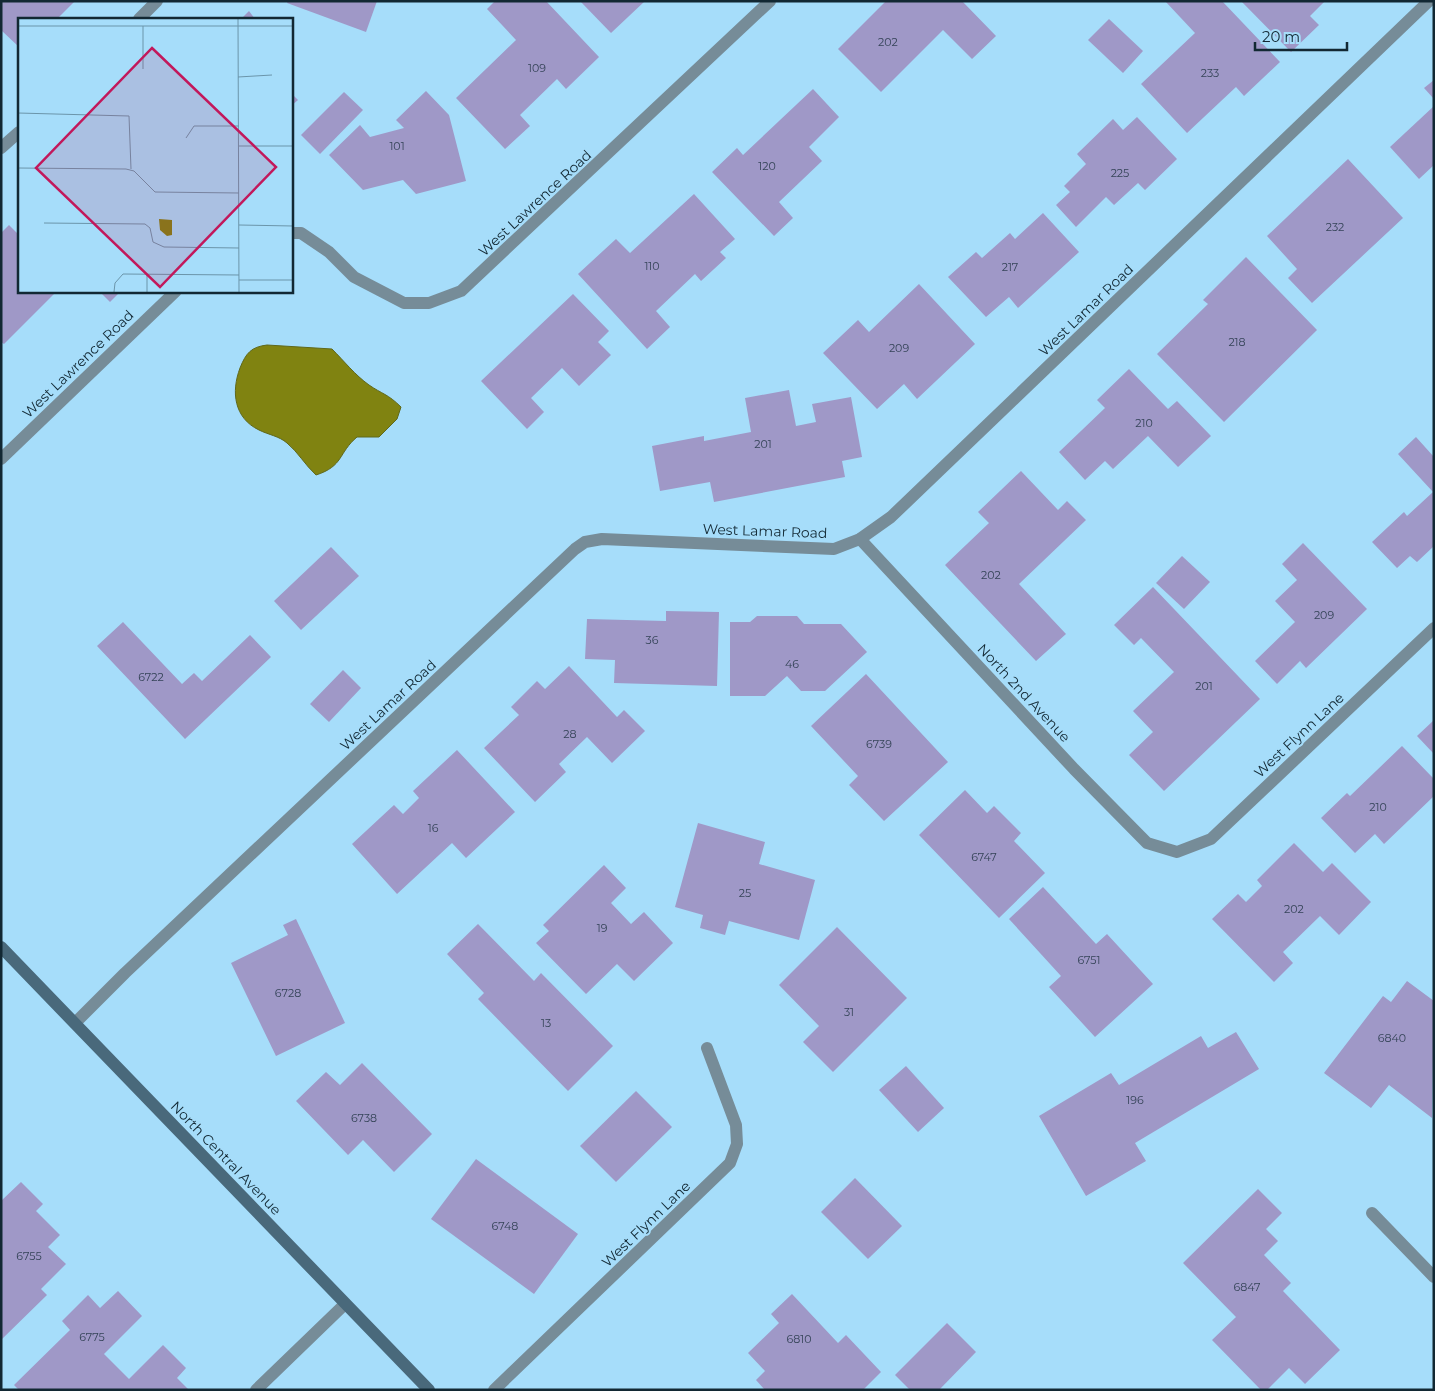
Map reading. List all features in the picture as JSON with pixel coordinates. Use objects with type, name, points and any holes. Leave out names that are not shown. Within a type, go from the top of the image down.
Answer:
[{"type":"main road","name":"North Central Avenue","points":[[1,947],[429,1390]]},
{"type":"street","name":"West Lawrence Road","points":[[292,233],[301,233],[329,252],[354,277],[404,303],[429,303],[461,291],[770,1]]},
{"type":"street","name":"West Lamar Road","points":[[75,1023],[585,542],[602,539],[818,550],[842,548],[860,539],[903,506],[1430,1]]},
{"type":"street","points":[[140,18],[153,3]]},
{"type":"street","points":[[1,148],[18,133]]},
{"type":"street","name":"West Lawrence Road","points":[[1,459],[175,292]]},
{"type":"street","name":"North 2nd Avenue","points":[[860,539],[1074,769],[1147,843],[1177,852]]},
{"type":"street","name":"West Flynn Lane","points":[[1177,852],[1211,839],[1434,628]]},
{"type":"street","name":"West Flynn Lane","points":[[494,1390],[730,1162],[737,1144],[736,1125],[706,1048]]},
{"type":"street","points":[[1372,1213],[1434,1277]]},
{"type":"street","points":[[256,1390],[346,1304]]},
{"type":"shaded area","points":[[267,345],[332,349],[364,381],[401,407],[397,419],[379,437],[357,437],[332,468],[316,475],[287,443],[259,430],[244,419],[237,404],[235,395],[237,377],[245,358],[253,349]]},
{"type":"building","points":[[1,1],[75,1],[58,18],[18,18],[18,46],[1,30]]},
{"type":"building","points":[[288,1],[377,1],[366,32],[287,3]]},
{"type":"building","points":[[495,1],[546,1],[599,57],[566,89],[557,79],[520,115],[530,126],[505,149],[456,98],[516,40],[487,9]]},
{"type":"building","points":[[580,1],[645,1],[611,33]]},
{"type":"building","points":[[886,1],[962,1],[996,36],[972,59],[943,30],[881,92],[838,49]]},
{"type":"building","points":[[1165,1],[1222,1],[1280,62],[1244,96],[1236,87],[1187,133],[1141,84],[1195,33]]},
{"type":"building","points":[[1241,1],[1325,1],[1310,16],[1319,25],[1291,52]]},
{"type":"building","points":[[249,11],[254,18],[242,18]]},
{"type":"building","points":[[1109,19],[1143,51],[1123,73],[1088,40]]},
{"type":"building","points":[[1434,80],[1434,99],[1424,88]]},
{"type":"building","points":[[813,89],[839,117],[809,147],[822,161],[779,202],[793,218],[774,236],[712,172],[737,148],[743,155]]},
{"type":"building","points":[[426,91],[449,115],[466,181],[416,194],[403,180],[363,190],[329,155],[360,125],[370,137],[404,128],[396,120]]},
{"type":"building","points":[[344,92],[363,110],[320,154],[301,135]]},
{"type":"building","points":[[292,94],[298,100],[292,105]]},
{"type":"building","points":[[1434,106],[1434,165],[1419,179],[1390,147]]},
{"type":"building","points":[[1137,117],[1177,159],[1145,190],[1138,183],[1114,205],[1106,197],[1076,227],[1056,205],[1070,192],[1064,186],[1086,164],[1077,154],[1113,119],[1123,130]]},
{"type":"building","points":[[1348,159],[1403,218],[1312,303],[1288,278],[1297,269],[1267,236]]},
{"type":"building","points":[[694,194],[735,239],[720,252],[726,258],[701,281],[695,274],[656,311],[670,327],[647,349],[578,274],[616,239],[630,253]]},
{"type":"building","points":[[1043,213],[1079,252],[1018,308],[1009,297],[986,317],[948,277],[976,252],[982,258],[1010,233],[1015,239]]},
{"type":"building","points":[[9,225],[18,234],[18,292],[56,292],[4,344],[1,342],[1,233]]},
{"type":"building","points":[[1246,257],[1317,330],[1224,422],[1157,354],[1208,304],[1203,300]]},
{"type":"building","points":[[919,284],[975,344],[917,399],[904,384],[877,409],[823,353],[858,320],[869,332]]},
{"type":"building","points":[[100,292],[120,292],[110,302]]},
{"type":"building","points":[[573,294],[609,331],[598,342],[611,355],[579,386],[562,368],[531,398],[544,412],[527,429],[481,381]]},
{"type":"building","points":[[1129,369],[1168,409],[1177,401],[1211,436],[1178,467],[1148,436],[1113,469],[1105,461],[1085,480],[1059,452],[1105,408],[1097,400]]},
{"type":"building","points":[[789,390],[796,426],[816,422],[812,404],[851,397],[862,457],[842,461],[845,477],[714,502],[710,482],[660,491],[652,446],[704,436],[704,441],[751,432],[745,398]]},
{"type":"building","points":[[1416,437],[1434,457],[1434,546],[1417,562],[1410,556],[1397,568],[1372,542],[1404,512],[1407,516],[1433,492],[1398,454]]},
{"type":"building","points":[[1021,471],[1058,510],[1067,501],[1086,520],[1019,584],[1066,634],[1036,661],[945,565],[989,523],[978,512]]},
{"type":"building","points":[[1303,543],[1367,609],[1306,668],[1300,661],[1277,684],[1255,661],[1295,622],[1275,601],[1297,580],[1282,564]]},
{"type":"building","points":[[331,547],[359,576],[301,630],[274,601]]},
{"type":"building","points":[[1182,556],[1210,582],[1184,609],[1156,583]]},
{"type":"building","points":[[1153,587],[1260,699],[1164,791],[1129,755],[1153,732],[1133,711],[1174,672],[1141,638],[1134,645],[1114,625]]},
{"type":"building","points":[[666,611],[719,612],[717,686],[614,683],[615,660],[585,659],[587,619],[666,621]]},
{"type":"building","points":[[757,616],[797,616],[804,624],[841,624],[867,652],[825,691],[801,691],[787,676],[765,696],[730,696],[730,622],[750,622]]},
{"type":"building","points":[[123,622],[182,684],[194,673],[202,681],[250,635],[271,657],[185,739],[97,646]]},
{"type":"building","points":[[569,666],[617,717],[624,710],[645,731],[612,763],[587,737],[559,764],[566,772],[535,802],[484,748],[519,715],[511,707],[537,681],[545,689]]},
{"type":"building","points":[[343,670],[361,688],[329,722],[310,704]]},
{"type":"building","points":[[866,674],[948,762],[884,821],[849,785],[858,776],[811,726]]},
{"type":"building","points":[[1434,720],[1434,754],[1417,736]]},
{"type":"building","points":[[1402,746],[1434,779],[1434,796],[1384,844],[1375,834],[1355,853],[1321,818],[1347,793],[1350,796]]},
{"type":"building","points":[[457,750],[515,812],[466,858],[452,843],[397,894],[352,844],[394,805],[403,814],[419,798],[413,791]]},
{"type":"building","points":[[965,790],[987,813],[994,806],[1021,833],[1014,841],[1045,873],[999,918],[919,835]]},
{"type":"building","points":[[698,823],[765,842],[759,864],[815,880],[799,940],[729,921],[725,935],[700,928],[703,915],[675,907]]},
{"type":"building","points":[[1294,843],[1323,872],[1332,863],[1371,902],[1339,935],[1320,916],[1283,952],[1293,963],[1274,982],[1212,919],[1238,894],[1246,902],[1262,886],[1257,880]]},
{"type":"building","points":[[604,865],[626,888],[611,903],[631,924],[644,912],[673,943],[634,981],[617,964],[586,994],[536,943],[549,931],[543,925]]},
{"type":"building","points":[[1043,887],[1096,944],[1107,934],[1153,984],[1095,1037],[1049,987],[1061,976],[1009,919]]},
{"type":"building","points":[[296,919],[345,1023],[276,1056],[231,963],[288,935],[283,925]]},
{"type":"building","points":[[478,924],[534,981],[541,973],[613,1046],[568,1091],[478,999],[484,993],[447,954]]},
{"type":"building","points":[[837,927],[907,998],[833,1072],[803,1042],[819,1026],[779,985]]},
{"type":"building","points":[[1407,981],[1434,1001],[1432,1118],[1389,1085],[1371,1108],[1324,1073],[1383,996],[1391,1002]]},
{"type":"building","points":[[1236,1032],[1259,1069],[1135,1143],[1146,1161],[1086,1196],[1039,1116],[1111,1073],[1119,1085],[1201,1036],[1208,1048]]},
{"type":"building","points":[[362,1063],[432,1134],[394,1172],[363,1140],[348,1155],[296,1101],[326,1072],[340,1085]]},
{"type":"building","points":[[906,1066],[944,1108],[918,1132],[879,1090]]},
{"type":"building","points":[[636,1091],[672,1127],[616,1182],[580,1146]]},
{"type":"building","points":[[476,1159],[578,1234],[534,1294],[431,1219]]},
{"type":"building","points":[[855,1178],[902,1226],[868,1259],[821,1212]]},
{"type":"building","points":[[21,1182],[43,1204],[36,1211],[60,1235],[48,1247],[66,1264],[41,1289],[47,1295],[1,1340],[1,1201]]},
{"type":"building","points":[[1258,1189],[1282,1213],[1266,1229],[1278,1241],[1264,1255],[1291,1283],[1283,1291],[1340,1350],[1305,1384],[1289,1368],[1267,1390],[1261,1390],[1212,1340],[1236,1317],[1183,1263]]},
{"type":"building","points":[[118,1291],[142,1316],[104,1354],[129,1379],[163,1345],[186,1368],[177,1378],[189,1390],[19,1390],[14,1385],[70,1330],[62,1321],[88,1295],[100,1308]]},
{"type":"building","points":[[792,1294],[838,1343],[846,1335],[881,1372],[863,1390],[765,1390],[756,1380],[765,1371],[748,1353],[779,1323],[771,1314]]},
{"type":"building","points":[[947,1323],[976,1352],[939,1390],[910,1390],[895,1375]]}]
